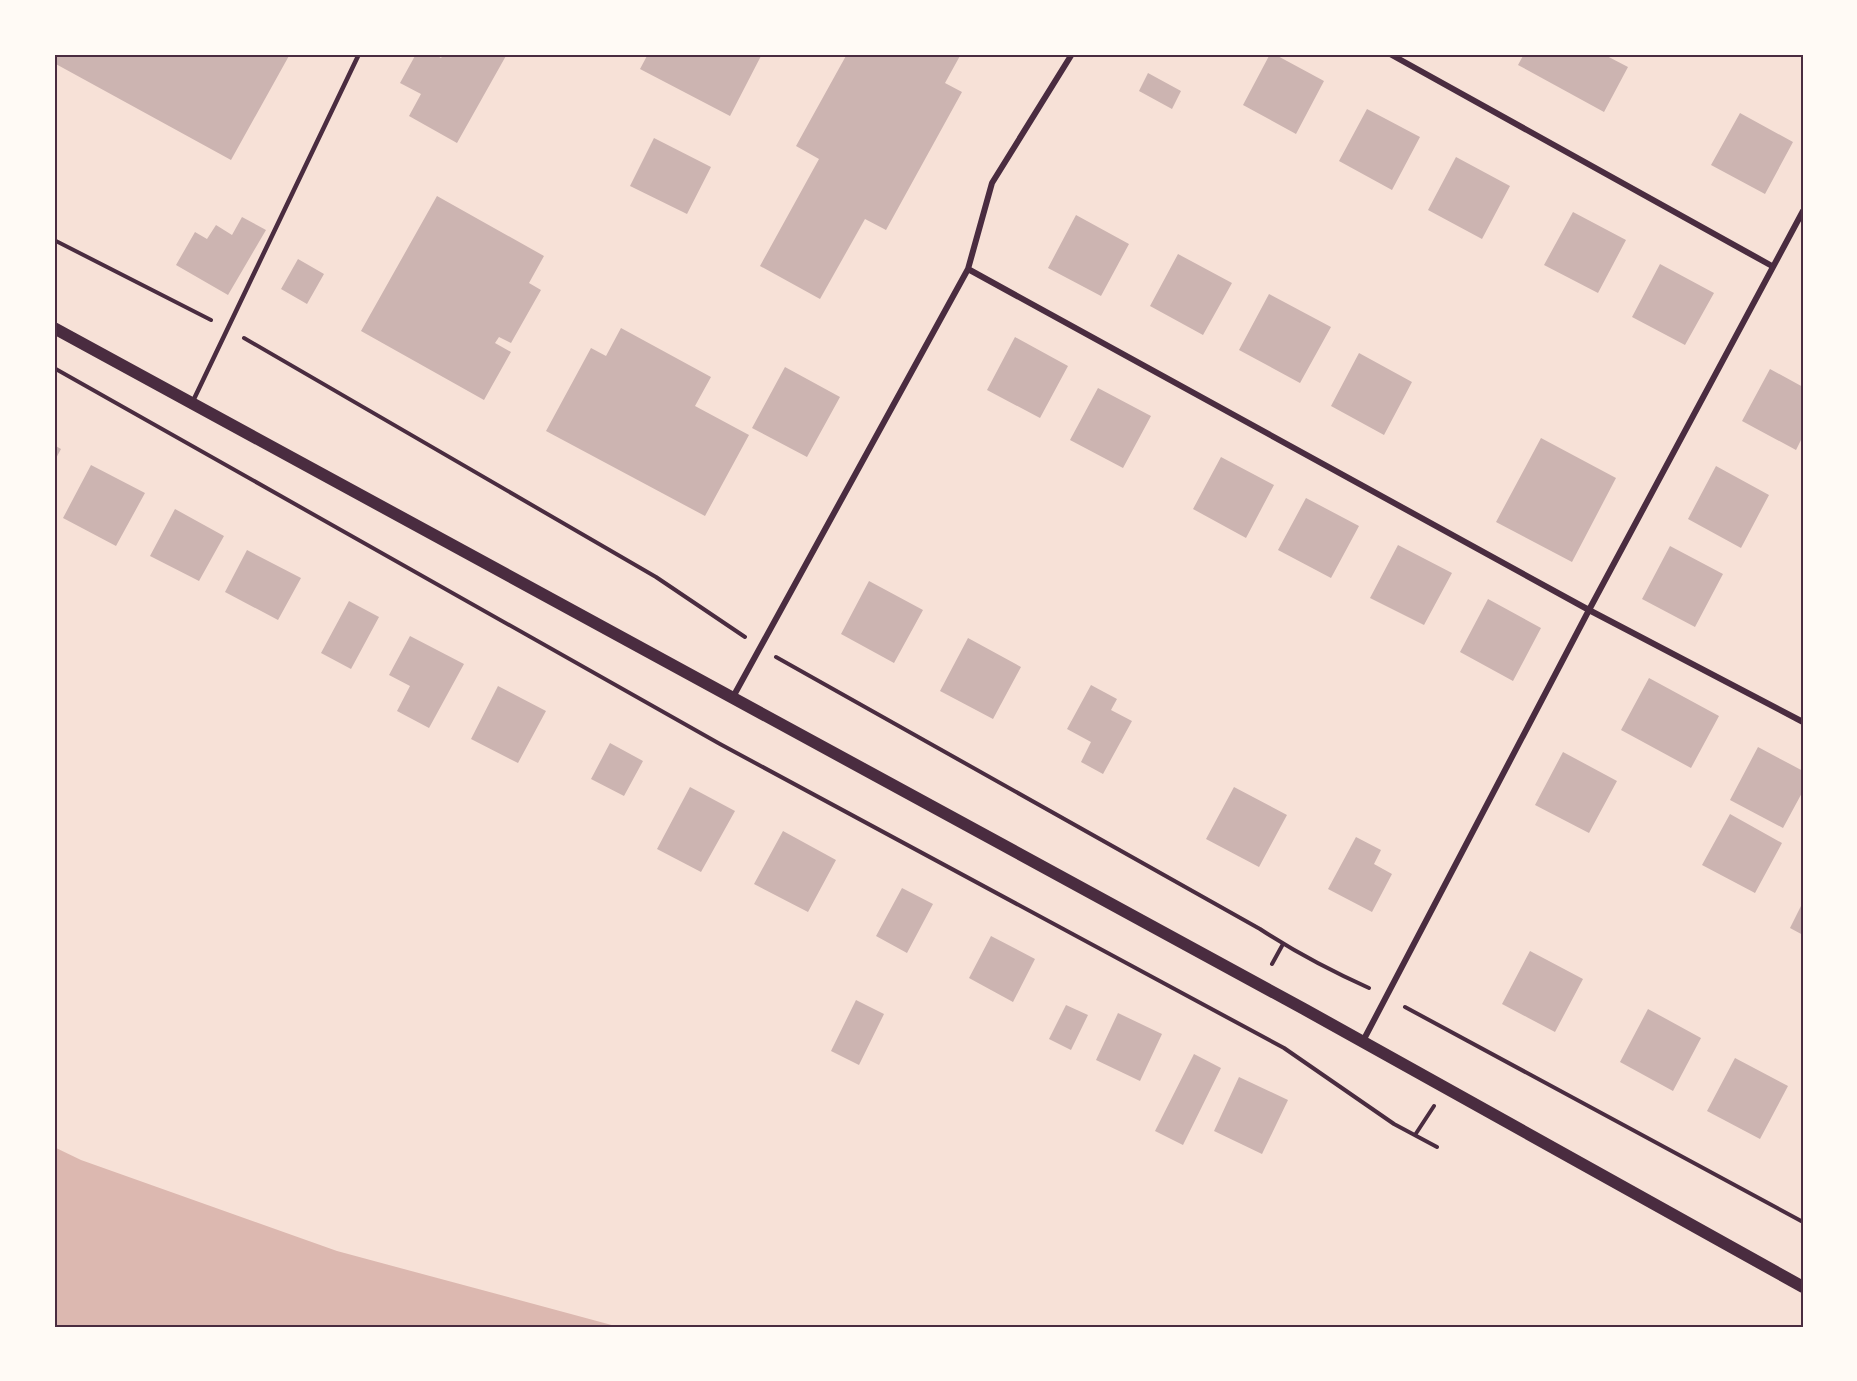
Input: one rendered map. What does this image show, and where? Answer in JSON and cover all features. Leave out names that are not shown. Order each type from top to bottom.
[{"type":"main road","points":[[54,328],[733,697],[1446,1088],[1803,1287]]},
{"type":"street","points":[[733,697],[968,269],[992,183],[1072,54]]},
{"type":"street","points":[[1390,54],[1772,266]]},
{"type":"street","points":[[1362,1042],[1589,610],[1803,211]]},
{"type":"street","points":[[968,269],[1589,610],[1803,722]]},
{"type":"lane","points":[[192,404],[359,54]]},
{"type":"path","points":[[54,240],[228,328],[656,577],[760,647],[1283,944],[1328,969],[1386,996],[1803,1222]]},
{"type":"path","points":[[54,368],[720,744],[1284,1048],[1394,1124],[1437,1147]]},
{"type":"path","points":[[1415,1135],[1446,1088]]},
{"type":"shaded area","points":[[54,1147],[81,1160],[337,1251],[619,1327],[54,1327]]},
{"type":"building","points":[[54,54],[290,54],[231,160],[54,63]]},
{"type":"building","points":[[416,54],[434,54],[441,58],[444,54],[507,54],[457,143],[409,116],[421,94],[400,83]]},
{"type":"building","points":[[648,54],[762,54],[730,116],[640,69]]},
{"type":"building","points":[[847,54],[961,54],[945,83],[962,92],[886,230],[865,219],[820,299],[760,266],[819,159],[796,146]]},
{"type":"building","points":[[1270,54],[1324,81],[1296,134],[1243,105]]},
{"type":"building","points":[[1524,54],[1603,54],[1628,67],[1604,112],[1518,65]]},
{"type":"building","points":[[1148,73],[1181,91],[1172,109],[1139,91]]},
{"type":"building","points":[[1367,109],[1420,137],[1392,190],[1339,161]]},
{"type":"building","points":[[1740,113],[1793,142],[1765,194],[1711,165]]},
{"type":"building","points":[[654,138],[711,167],[687,214],[630,186]]},
{"type":"building","points":[[1456,157],[1510,186],[1482,239],[1428,210]]},
{"type":"building","points":[[437,196],[544,256],[529,283],[541,290],[511,343],[499,337],[495,343],[511,352],[484,400],[361,331]]},
{"type":"building","points":[[1573,212],[1626,240],[1598,293],[1544,265]]},
{"type":"building","points":[[1076,215],[1129,244],[1101,296],[1048,268]]},
{"type":"building","points":[[242,217],[266,230],[228,295],[176,265],[195,232],[207,239],[216,225],[232,235]]},
{"type":"building","points":[[1178,254],[1232,283],[1203,335],[1150,306]]},
{"type":"building","points":[[298,259],[324,274],[307,304],[281,289]]},
{"type":"building","points":[[1660,264],[1714,293],[1685,345],[1632,317]]},
{"type":"building","points":[[1269,294],[1331,327],[1300,383],[1239,350]]},
{"type":"building","points":[[621,328],[711,377],[695,406],[749,435],[705,516],[546,431],[591,348],[606,356]]},
{"type":"building","points":[[1015,337],[1068,366],[1040,418],[987,390]]},
{"type":"building","points":[[1359,353],[1412,382],[1384,435],[1331,406]]},
{"type":"building","points":[[785,367],[840,397],[807,457],[752,428]]},
{"type":"building","points":[[1770,369],[1803,387],[1803,436],[1796,450],[1742,421]]},
{"type":"building","points":[[1098,388],[1151,416],[1123,468],[1070,440]]},
{"type":"building","points":[[1541,438],[1616,478],[1572,562],[1496,522]]},
{"type":"building","points":[[54,445],[61,449],[54,462]]},
{"type":"building","points":[[1221,457],[1274,485],[1246,538],[1193,509]]},
{"type":"building","points":[[91,465],[145,493],[116,546],[63,518]]},
{"type":"building","points":[[1716,466],[1769,495],[1741,548],[1688,519]]},
{"type":"building","points":[[1306,498],[1359,526],[1331,578],[1278,550]]},
{"type":"building","points":[[175,509],[224,536],[199,581],[150,556]]},
{"type":"building","points":[[1398,545],[1452,573],[1424,625],[1370,598]]},
{"type":"building","points":[[1670,546],[1723,574],[1695,627],[1642,599]]},
{"type":"building","points":[[247,550],[301,578],[278,620],[225,592]]},
{"type":"building","points":[[869,581],[923,610],[894,663],[841,634]]},
{"type":"building","points":[[1488,599],[1541,628],[1513,681],[1460,652]]},
{"type":"building","points":[[349,601],[379,617],[351,669],[321,653]]},
{"type":"building","points":[[410,636],[464,664],[429,728],[397,711],[410,686],[389,675]]},
{"type":"building","points":[[968,638],[1021,667],[993,719],[940,691]]},
{"type":"building","points":[[1649,678],[1719,716],[1691,768],[1621,730]]},
{"type":"building","points":[[1091,685],[1117,699],[1111,710],[1132,721],[1103,774],[1081,762],[1091,742],[1067,729]]},
{"type":"building","points":[[498,686],[546,711],[518,763],[471,739]]},
{"type":"building","points":[[610,743],[643,761],[624,796],[591,779]]},
{"type":"building","points":[[1758,747],[1803,771],[1803,791],[1783,828],[1730,800]]},
{"type":"building","points":[[1563,752],[1617,781],[1589,833],[1535,805]]},
{"type":"building","points":[[690,787],[735,811],[701,872],[657,849]]},
{"type":"building","points":[[1234,787],[1287,815],[1259,867],[1206,839]]},
{"type":"building","points":[[1730,814],[1782,843],[1755,893],[1702,865]]},
{"type":"building","points":[[783,831],[836,860],[808,912],[754,884]]},
{"type":"building","points":[[1356,837],[1381,850],[1374,864],[1392,874],[1372,912],[1328,889]]},
{"type":"building","points":[[902,888],[933,904],[907,953],[876,936]]},
{"type":"building","points":[[1803,902],[1803,935],[1790,928]]},
{"type":"building","points":[[991,936],[1035,959],[1013,1002],[969,978]]},
{"type":"building","points":[[1530,951],[1583,979],[1555,1032],[1502,1004]]},
{"type":"building","points":[[856,1000],[884,1014],[859,1065],[831,1051]]},
{"type":"building","points":[[1066,1005],[1088,1015],[1071,1050],[1049,1039]]},
{"type":"building","points":[[1648,1009],[1701,1038],[1673,1091],[1620,1062]]},
{"type":"building","points":[[1118,1013],[1162,1034],[1140,1081],[1096,1060]]},
{"type":"building","points":[[1194,1054],[1221,1068],[1183,1145],[1155,1131]]},
{"type":"building","points":[[1735,1058],[1788,1086],[1760,1139],[1707,1111]]},
{"type":"building","points":[[1239,1077],[1288,1100],[1262,1154],[1214,1131]]}]
